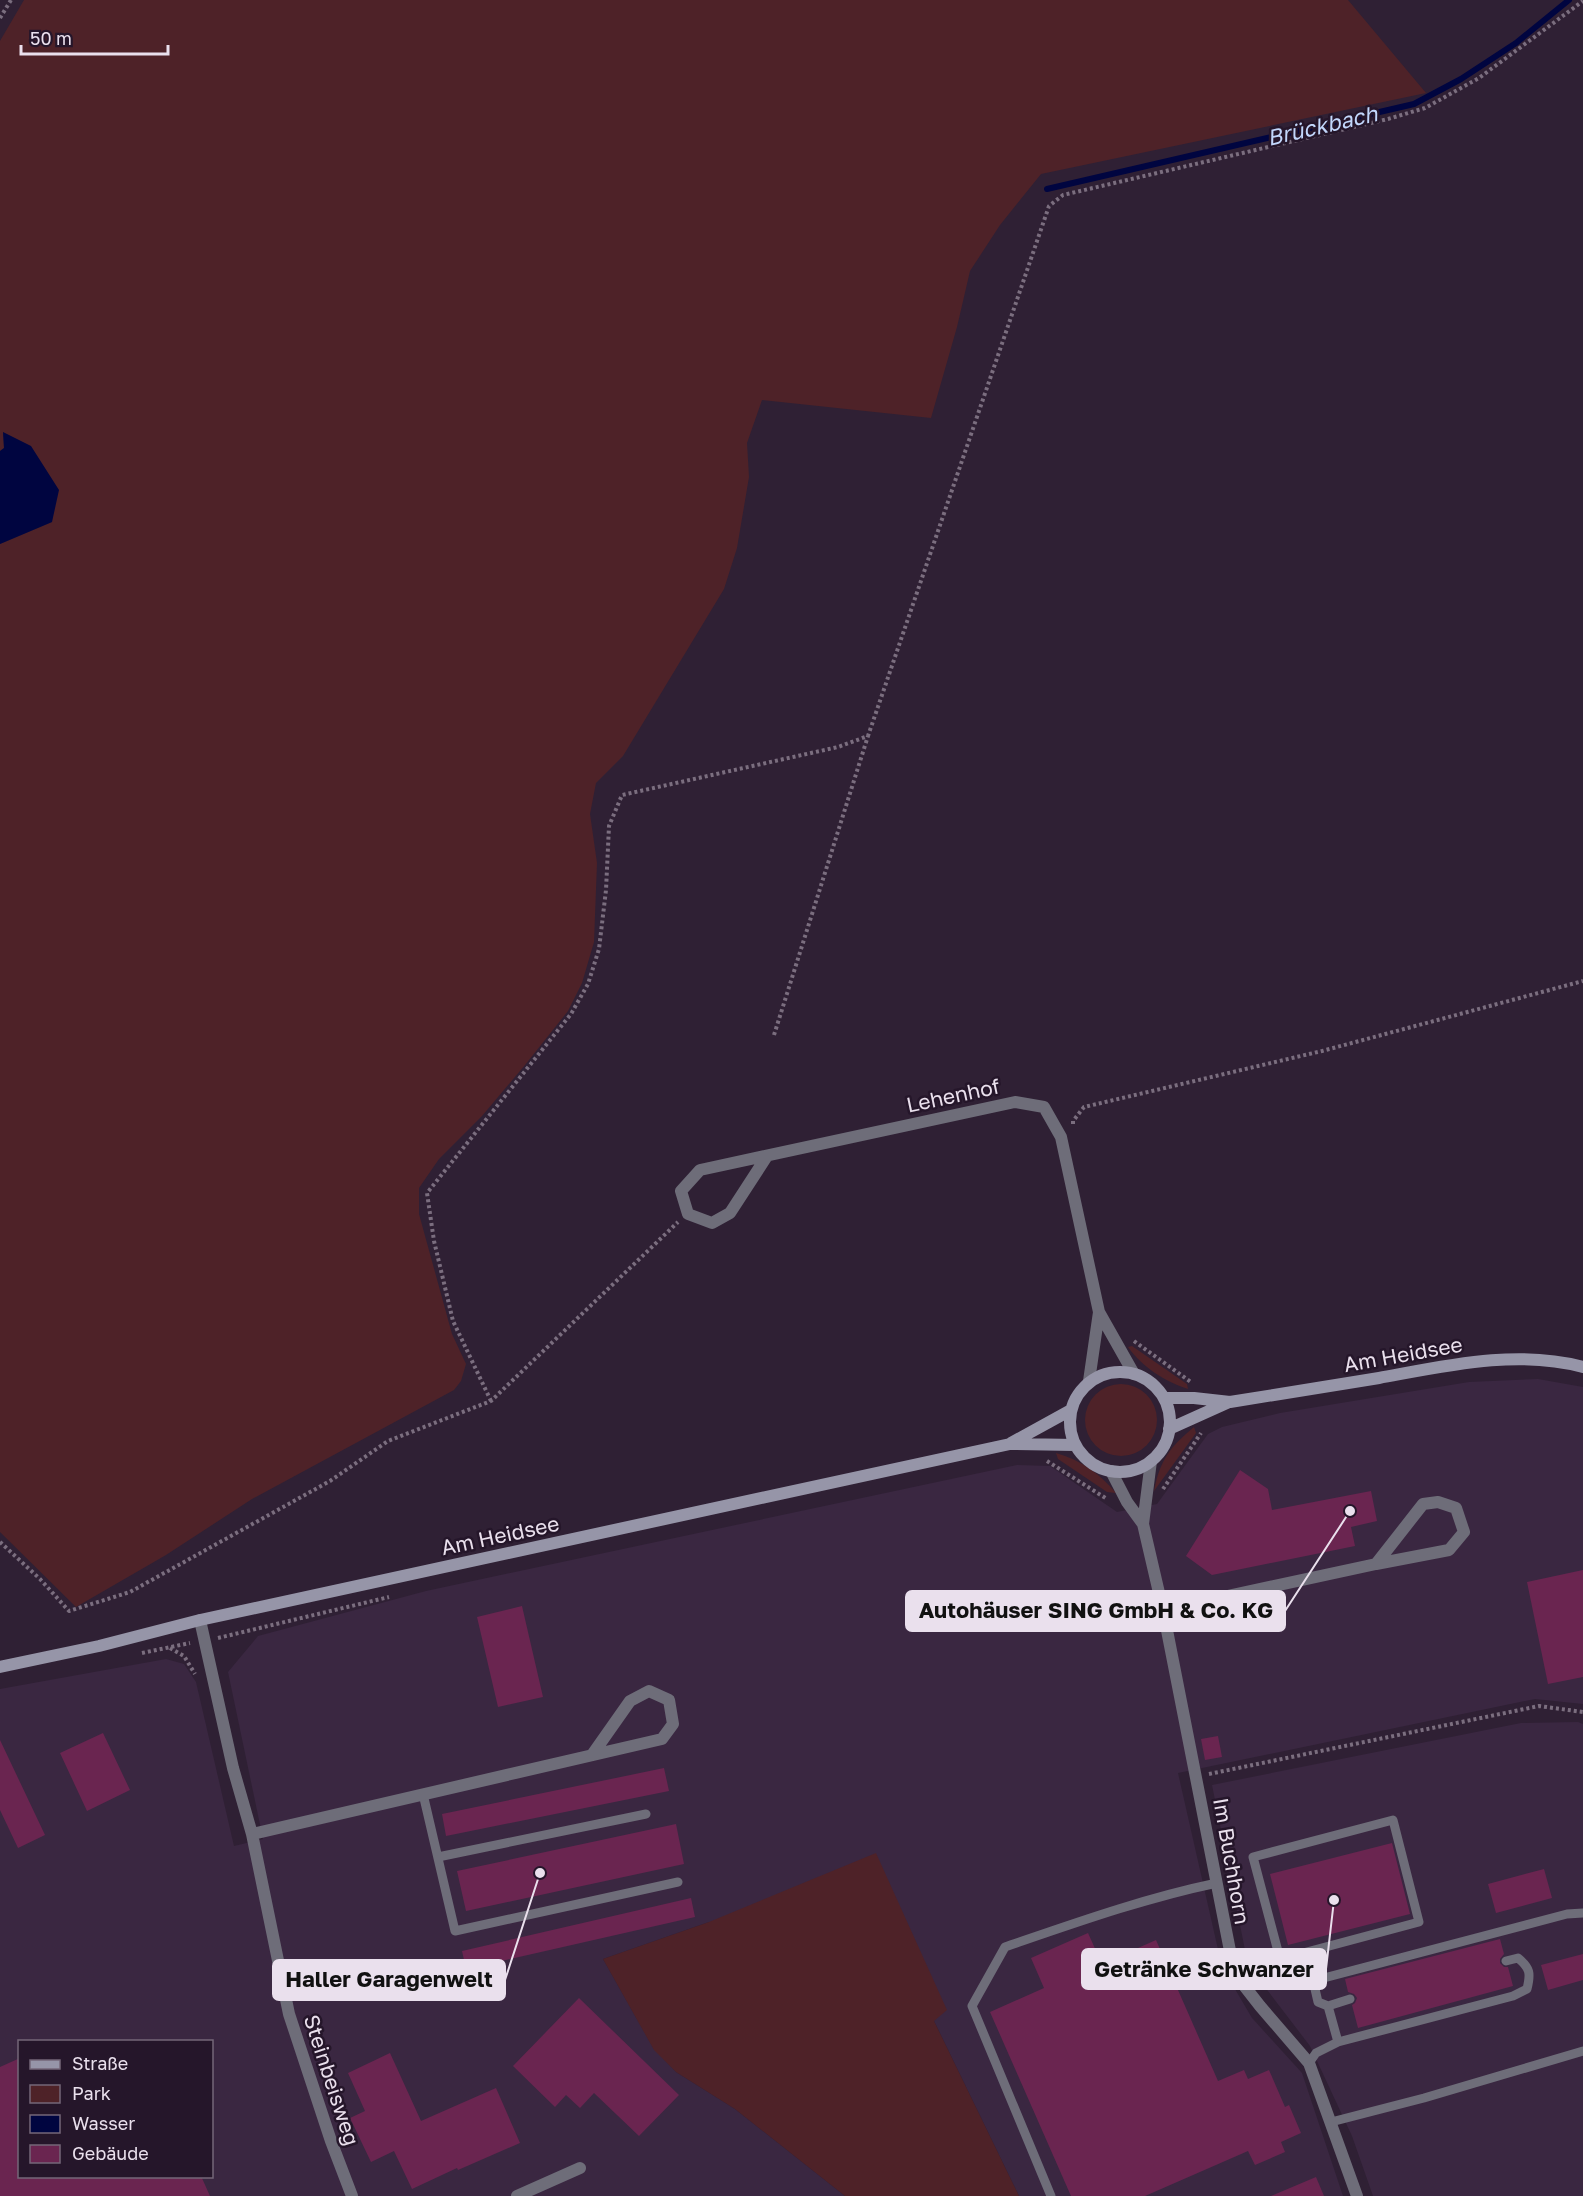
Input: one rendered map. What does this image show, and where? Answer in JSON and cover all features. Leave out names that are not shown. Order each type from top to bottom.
[{"type":"main road","name":"Am Heidsee","points":[[1169,1429],[1230,1402],[1472,1362],[1524,1360],[1583,1367]]},
{"type":"main road","points":[[1111,1372],[1134,1374],[1152,1383],[1164,1398],[1170,1416],[1169,1429],[1160,1452],[1150,1461],[1128,1471],[1112,1471],[1090,1462],[1075,1445],[1070,1430],[1071,1410],[1078,1395],[1089,1381],[1111,1372]]},
{"type":"main road","name":"Am Heidsee","points":[[1164,1398],[1194,1398],[1230,1402]]},
{"type":"main road","name":"Am Heidsee","points":[[1010,1444],[1071,1410]]},
{"type":"main road","name":"Am Heidsee","points":[[0,1667],[99,1646],[200,1620],[1010,1444],[1075,1445]]},
{"type":"street","name":"Lehenhof","points":[[688,1214],[681,1191],[700,1170],[1015,1102],[1044,1107],[1061,1137],[1099,1312],[1134,1374]]},
{"type":"street","points":[[688,1214],[712,1223],[730,1213],[767,1156]]},
{"type":"street","name":"Lehenhof","points":[[1089,1381],[1099,1312]]},
{"type":"street","name":"Im Buchhorn","points":[[1150,1461],[1143,1524],[1197,1776],[1233,1966],[1242,1983],[1309,2063],[1357,2196]]},
{"type":"street","name":"Im Buchhorn","points":[[1112,1471],[1127,1502],[1143,1524]]},
{"type":"street","points":[[1163,1610],[1449,1550],[1464,1532],[1456,1508],[1438,1502],[1423,1504],[1376,1564]]},
{"type":"street","name":"Steinbeisweg","points":[[200,1620],[233,1768],[252,1834],[289,2014],[331,2141],[352,2196]]},
{"type":"street","points":[[252,1834],[662,1739],[673,1724],[669,1700],[649,1691],[630,1701],[592,1755]]},
{"type":"street","points":[[517,2196],[580,2168]]},
{"type":"lane","points":[[423,1794],[455,1931],[678,1882]]},
{"type":"lane","points":[[438,1857],[646,1814]]},
{"type":"lane","points":[[1242,1983],[1266,1963],[1419,1922],[1393,1820],[1253,1857],[1280,1959]]},
{"type":"lane","points":[[1051,2196],[972,2006],[1005,1947],[1085,1920],[1191,1888],[1216,1883]]},
{"type":"lane","points":[[1350,1999],[1328,2006],[1318,2002],[1316,1989],[1320,1979],[1567,1914],[1583,1913]]},
{"type":"lane","points":[[1309,2063],[1316,2053],[1338,2042],[1513,1996],[1527,1989],[1530,1975],[1528,1966],[1518,1958],[1506,1961]]},
{"type":"lane","points":[[1328,2006],[1338,2042]]},
{"type":"lane","points":[[1331,2122],[1424,2098],[1583,2051]]},
{"type":"path","points":[[0,18],[10,0]]},
{"type":"path","points":[[774,1035],[868,736],[1049,206],[1063,195],[1388,119],[1425,108],[1479,78],[1583,1]]},
{"type":"path","points":[[491,1401],[453,1321],[434,1241],[428,1193],[571,1014],[588,984],[599,949],[606,890],[609,826],[622,795],[838,747],[868,736]]},
{"type":"path","points":[[1074,1128],[1073,1121],[1084,1107],[1322,1051],[1583,981]]},
{"type":"path","points":[[0,1542],[40,1579],[69,1611],[130,1592],[330,1481],[388,1441],[491,1401],[688,1214]]},
{"type":"path","points":[[1129,1339],[1191,1383],[1193,1390]]},
{"type":"path","points":[[1160,1492],[1202,1431]]},
{"type":"path","points":[[1043,1459],[1116,1504]]},
{"type":"path","points":[[247,1631],[392,1596]]},
{"type":"path","points":[[1197,1776],[1539,1707],[1583,1712]]},
{"type":"shaded area","points":[[1538,1379],[1583,1387],[1583,1704],[1535,1699],[1178,1773],[1222,1967],[1252,2018],[1302,2073],[1343,2196],[1019,2196],[934,2021],[709,1922],[603,1959],[654,2049],[676,2072],[735,2109],[845,2196],[0,2196],[0,1689],[166,1659],[184,1664],[196,1682],[234,1846],[263,1839],[228,1672],[258,1636],[426,1591],[1017,1465],[1050,1466],[1117,1512],[1157,1504],[1208,1434],[1222,1427],[1280,1413],[1469,1382]]},
{"type":"shaded area","points":[[1578,1722],[1583,1724],[1583,2196],[1373,2196],[1352,2136],[1310,2046],[1248,1965],[1212,1785],[1521,1723]]},
{"type":"green space","points":[[24,0],[1348,0],[1426,93],[1041,174],[1000,225],[970,271],[931,418],[762,400],[747,443],[749,477],[737,548],[724,589],[623,756],[596,783],[590,814],[597,863],[594,942],[582,983],[568,1011],[482,1116],[439,1159],[419,1188],[419,1214],[452,1334],[466,1364],[461,1381],[454,1390],[252,1499],[166,1555],[76,1607],[0,1532],[0,544],[52,522],[3,433],[4,448],[0,451],[0,41]]},
{"type":"green space","points":[[1132,1346],[1187,1384],[1188,1389],[1163,1378],[1147,1367],[1128,1347]]},
{"type":"green space","points":[[1121,1384],[1141,1390],[1151,1400],[1157,1420],[1151,1440],[1141,1450],[1121,1456],[1101,1450],[1091,1440],[1085,1420],[1091,1400],[1101,1390]]},
{"type":"green space","points":[[1194,1427],[1196,1433],[1154,1491],[1159,1471],[1167,1455]]},
{"type":"green space","points":[[1056,1453],[1089,1468],[1116,1493],[1107,1492],[1058,1459]]},
{"type":"green space","points":[[876,1853],[947,2010],[934,2021],[1019,2196],[845,2196],[735,2109],[676,2072],[654,2050],[603,1959],[709,1922]]},
{"type":"water","points":[[3,432],[31,446],[59,490],[52,522],[0,544],[0,451],[4,448]]},
{"type":"building","points":[[1240,1470],[1268,1489],[1272,1510],[1371,1491],[1377,1521],[1351,1527],[1355,1546],[1212,1575],[1186,1556]]},
{"type":"building","points":[[1583,1570],[1583,1677],[1548,1684],[1527,1582]]},
{"type":"building","points":[[522,1606],[543,1697],[498,1707],[477,1617]]},
{"type":"building","points":[[103,1733],[130,1790],[87,1811],[60,1753]]},
{"type":"building","points":[[1218,1736],[1222,1757],[1205,1760],[1201,1739]]},
{"type":"building","points":[[0,1740],[45,1835],[18,1848],[0,1810]]},
{"type":"building","points":[[664,1768],[669,1791],[446,1836],[442,1814]]},
{"type":"building","points":[[676,1824],[684,1864],[466,1911],[457,1871]]},
{"type":"building","points":[[1392,1843],[1410,1914],[1288,1945],[1270,1874]]},
{"type":"building","points":[[1544,1869],[1552,1898],[1496,1913],[1488,1884]]},
{"type":"building","points":[[691,1898],[695,1917],[466,1969],[462,1951]]},
{"type":"building","points":[[1088,1933],[1102,1964],[1156,1940],[1218,2081],[1244,2070],[1248,2079],[1269,2070],[1285,2107],[1289,2105],[1301,2133],[1281,2142],[1285,2152],[1255,2165],[1248,2151],[1145,2196],[1071,2196],[990,2012],[1044,1988],[1031,1958]]},
{"type":"building","points":[[1500,1939],[1504,1954],[1500,1963],[1508,1967],[1513,1986],[1358,2028],[1352,2005],[1357,1998],[1348,1992],[1345,1979]]},
{"type":"building","points":[[1583,1954],[1583,1980],[1548,1990],[1541,1965]]},
{"type":"building","points":[[579,1998],[679,2095],[639,2136],[594,2093],[580,2108],[566,2095],[555,2107],[513,2066]]},
{"type":"building","points":[[390,2053],[421,2121],[496,2088],[520,2143],[412,2189],[394,2151],[371,2162],[350,2118],[365,2111],[348,2073]]},
{"type":"building","points":[[18,2059],[18,2178],[202,2178],[210,2196],[0,2196],[0,2067]]},
{"type":"building","points":[[1316,2177],[1324,2196],[1271,2196]]},
{"type":"waterway","name":"Brückbach","points":[[1047,189],[1414,104],[1461,79],[1516,43],[1569,0]]},
{"type":"place","name":"Autohäuser SING GmbH & Co. KG","points":[[1350,1511]]},
{"type":"place","name":"Haller Garagenwelt","points":[[540,1873]]},
{"type":"place","name":"Getränke Schwanzer","points":[[1334,1900]]}]
